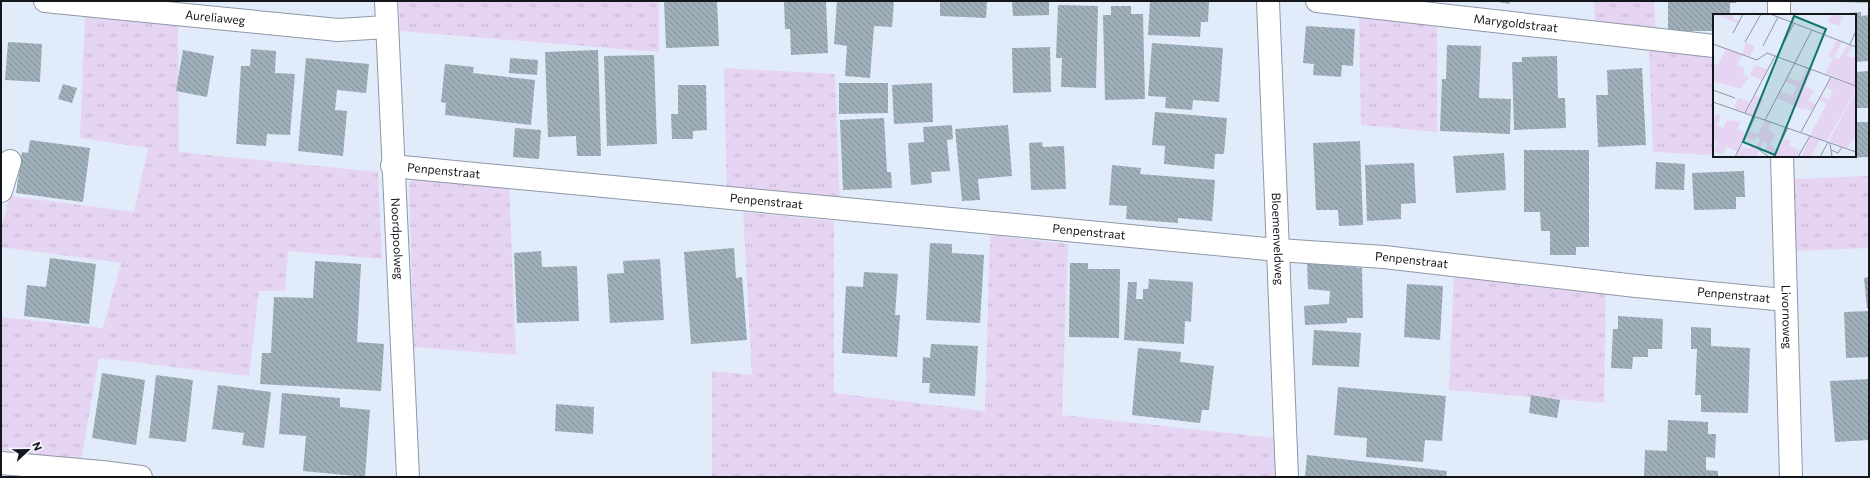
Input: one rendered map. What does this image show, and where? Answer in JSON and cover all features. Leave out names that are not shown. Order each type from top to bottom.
[{"type":"street","name":"Aureliaweg","points":[[45,1],[338,30],[387,27]]},
{"type":"street","name":"Noordpoolweg","points":[[386,1],[392,166],[408,477]]},
{"type":"street","name":"Bloemenveldweg","points":[[1268,1],[1287,477]]},
{"type":"street","name":"Marygoldstraat","points":[[1317,1],[1713,46]]},
{"type":"street","points":[[1779,1],[1779,14]]},
{"type":"street","name":"Livornoweg","points":[[1782,157],[1791,477]]},
{"type":"street","points":[[1,191],[10,161]]},
{"type":"street","name":"Penpenstraat","points":[[392,166],[1278,250],[1384,257],[1636,286],[1785,300]]},
{"type":"street","points":[[1,464],[102,472],[141,477]]},
{"type":"green space","points":[[399,1],[659,1],[659,52],[400,31]]},
{"type":"green space","points":[[1594,1],[1654,1],[1656,33],[1595,25]]},
{"type":"green space","points":[[1359,12],[1437,21],[1437,132],[1361,125]]},
{"type":"green space","points":[[85,15],[178,23],[179,152],[378,172],[382,259],[288,251],[285,291],[259,291],[249,376],[99,358],[81,460],[1,451],[1,317],[103,328],[121,263],[1,247],[1,229],[10,196],[134,212],[148,148],[80,138]]},
{"type":"green space","points":[[1649,48],[1713,57],[1713,155],[1653,152]]},
{"type":"green space","points":[[724,68],[835,74],[840,206],[727,193]]},
{"type":"green space","points":[[1869,176],[1869,248],[1795,251],[1793,179]]},
{"type":"green space","points":[[412,179],[509,185],[516,355],[414,347],[409,185]]},
{"type":"green space","points":[[743,212],[834,221],[834,393],[985,411],[990,235],[1068,244],[1062,415],[1274,438],[1275,477],[712,477],[712,371],[752,375]]},
{"type":"green space","points":[[1454,271],[1606,289],[1604,403],[1449,390]]},
{"type":"building","points":[[664,1],[717,1],[719,46],[666,48]]},
{"type":"building","points":[[784,1],[826,1],[828,53],[791,55],[790,29],[785,29]]},
{"type":"building","points":[[837,1],[894,1],[892,27],[874,26],[870,78],[845,76],[847,46],[834,44]]},
{"type":"building","points":[[940,1],[987,1],[986,18],[940,16]]},
{"type":"building","points":[[1012,1],[1049,1],[1049,15],[1013,16]]},
{"type":"building","points":[[1150,1],[1209,1],[1208,22],[1201,22],[1200,37],[1148,35]]},
{"type":"building","points":[[1493,1],[1510,1],[1509,4]]},
{"type":"building","points":[[1668,1],[1736,1],[1736,3],[1730,3],[1730,14],[1713,14],[1713,31],[1668,31]]},
{"type":"building","points":[[1869,1],[1869,3],[1841,2]]},
{"type":"building","points":[[1058,5],[1098,6],[1096,88],[1061,87],[1062,58],[1056,58]]},
{"type":"building","points":[[1111,6],[1131,6],[1131,14],[1143,14],[1145,99],[1105,100],[1103,15],[1111,15]]},
{"type":"building","points":[[1861,12],[1861,16],[1869,15],[1869,61],[1856,62],[1856,14],[1836,14]]},
{"type":"building","points":[[1306,26],[1355,29],[1353,66],[1342,65],[1341,77],[1313,75],[1314,64],[1303,63]]},
{"type":"building","points":[[8,42],[42,44],[40,82],[5,80]]},
{"type":"building","points":[[1152,43],[1223,48],[1219,102],[1193,100],[1192,110],[1165,108],[1166,97],[1148,96]]},
{"type":"building","points":[[1447,45],[1481,46],[1479,98],[1511,99],[1510,134],[1440,131],[1442,79],[1446,79]]},
{"type":"building","points":[[1050,47],[1051,92],[1013,93],[1012,48]]},
{"type":"building","points":[[251,49],[276,51],[275,73],[295,74],[290,135],[267,134],[266,146],[236,144],[241,66],[250,66]]},
{"type":"building","points":[[183,50],[214,56],[207,97],[176,91]]},
{"type":"building","points":[[598,50],[601,156],[577,156],[576,136],[548,137],[545,52]]},
{"type":"building","points":[[654,55],[657,144],[607,146],[604,56]]},
{"type":"building","points":[[1557,56],[1558,98],[1565,98],[1566,128],[1514,130],[1512,62],[1522,62],[1522,57]]},
{"type":"building","points":[[306,58],[369,64],[366,93],[337,90],[335,110],[347,111],[343,156],[298,151]]},
{"type":"building","points":[[510,58],[538,60],[537,75],[509,73]]},
{"type":"building","points":[[445,64],[474,67],[473,73],[535,80],[531,125],[445,115],[446,103],[441,102]]},
{"type":"building","points":[[1642,68],[1646,145],[1598,147],[1596,95],[1608,95],[1607,70]]},
{"type":"building","points":[[1869,71],[1869,108],[1856,108],[1856,72]]},
{"type":"building","points":[[839,83],[888,83],[888,113],[839,114]]},
{"type":"building","points":[[932,83],[933,122],[894,124],[892,85]]},
{"type":"building","points":[[63,84],[77,88],[72,103],[58,99]]},
{"type":"building","points":[[678,85],[706,85],[707,130],[693,131],[693,139],[672,139],[671,114],[678,114]]},
{"type":"building","points":[[1155,112],[1227,118],[1224,154],[1215,154],[1214,169],[1164,164],[1165,146],[1152,145]]},
{"type":"building","points":[[884,118],[887,172],[891,172],[892,188],[843,190],[840,120]]},
{"type":"building","points":[[1856,122],[1869,122],[1869,157],[1836,158],[1856,157]]},
{"type":"building","points":[[952,125],[953,139],[947,140],[950,171],[931,172],[932,183],[911,185],[908,143],[924,142],[923,127]]},
{"type":"building","points":[[1008,125],[1012,176],[978,179],[980,200],[962,201],[955,129]]},
{"type":"building","points":[[515,128],[541,130],[539,159],[513,157]]},
{"type":"building","points":[[30,140],[90,148],[83,202],[16,193],[22,152],[28,153]]},
{"type":"building","points":[[1360,141],[1363,225],[1339,226],[1338,210],[1316,210],[1313,143]]},
{"type":"building","points":[[1042,142],[1043,147],[1064,146],[1066,189],[1031,190],[1029,143]]},
{"type":"building","points":[[1524,150],[1589,150],[1589,247],[1576,247],[1576,255],[1550,255],[1550,231],[1541,231],[1540,212],[1524,212]]},
{"type":"building","points":[[1504,153],[1506,190],[1456,193],[1453,156]]},
{"type":"building","points":[[1656,162],[1685,164],[1684,190],[1655,189]]},
{"type":"building","points":[[1414,163],[1416,203],[1401,204],[1401,219],[1367,221],[1365,165]]},
{"type":"building","points":[[1112,165],[1141,168],[1140,174],[1215,180],[1212,221],[1178,218],[1178,223],[1126,219],[1127,206],[1109,205]]},
{"type":"building","points":[[1744,171],[1745,197],[1736,197],[1736,209],[1694,210],[1692,173]]},
{"type":"building","points":[[930,243],[952,244],[952,253],[984,255],[980,323],[926,320]]},
{"type":"building","points":[[734,248],[736,278],[742,277],[747,340],[691,344],[684,252]]},
{"type":"building","points":[[541,251],[542,267],[577,266],[579,321],[517,323],[514,253]]},
{"type":"building","points":[[50,258],[96,264],[89,324],[24,316],[27,285],[46,287]]},
{"type":"building","points":[[660,259],[664,320],[610,323],[607,274],[624,273],[623,261]]},
{"type":"building","points":[[315,261],[361,264],[357,342],[384,344],[381,391],[260,384],[262,353],[271,353],[274,297],[313,298]]},
{"type":"building","points":[[1070,263],[1088,263],[1088,269],[1120,269],[1119,338],[1069,337]]},
{"type":"building","points":[[1307,263],[1362,268],[1363,318],[1347,318],[1347,323],[1305,325],[1304,306],[1329,304],[1330,291],[1308,289]]},
{"type":"building","points":[[864,272],[898,274],[895,315],[900,315],[897,357],[842,353],[846,286],[863,287]]},
{"type":"building","points":[[1869,277],[1869,308],[1867,308],[1864,278]]},
{"type":"building","points":[[1149,279],[1193,282],[1191,322],[1185,321],[1184,344],[1124,340],[1128,282],[1137,282],[1136,299],[1143,299],[1143,289],[1148,289]]},
{"type":"building","points":[[1407,284],[1443,286],[1440,340],[1404,337]]},
{"type":"building","points":[[1869,311],[1869,357],[1846,358],[1844,312]]},
{"type":"building","points":[[1618,316],[1663,319],[1662,349],[1648,349],[1648,357],[1633,357],[1632,369],[1611,368],[1613,329],[1618,329]]},
{"type":"building","points":[[1691,327],[1711,328],[1711,346],[1750,348],[1748,413],[1701,412],[1701,395],[1695,395],[1697,349],[1691,349]]},
{"type":"building","points":[[1314,330],[1361,333],[1359,367],[1312,365]]},
{"type":"building","points":[[931,344],[978,346],[975,396],[929,393],[930,383],[922,383],[923,357],[930,358]]},
{"type":"building","points":[[1138,348],[1181,352],[1180,362],[1214,366],[1209,410],[1202,410],[1200,423],[1132,415]]},
{"type":"building","points":[[102,373],[145,380],[136,445],[92,438]]},
{"type":"building","points":[[156,375],[193,380],[186,442],[149,438]]},
{"type":"building","points":[[1869,379],[1869,440],[1835,442],[1830,381]]},
{"type":"building","points":[[218,385],[271,392],[264,448],[242,445],[244,433],[212,429]]},
{"type":"building","points":[[1338,387],[1446,396],[1442,441],[1425,440],[1423,462],[1366,457],[1367,438],[1334,435]]},
{"type":"building","points":[[282,393],[340,398],[340,407],[370,410],[365,477],[303,471],[306,436],[279,434]]},
{"type":"building","points":[[1531,395],[1560,400],[1557,418],[1529,413]]},
{"type":"building","points":[[556,404],[594,407],[593,434],[555,431]]},
{"type":"building","points":[[1668,420],[1708,422],[1708,434],[1716,434],[1715,458],[1706,457],[1706,470],[1718,471],[1718,477],[1644,477],[1645,450],[1667,451]]},
{"type":"building","points":[[1307,455],[1447,471],[1446,477],[1305,477]]}]
